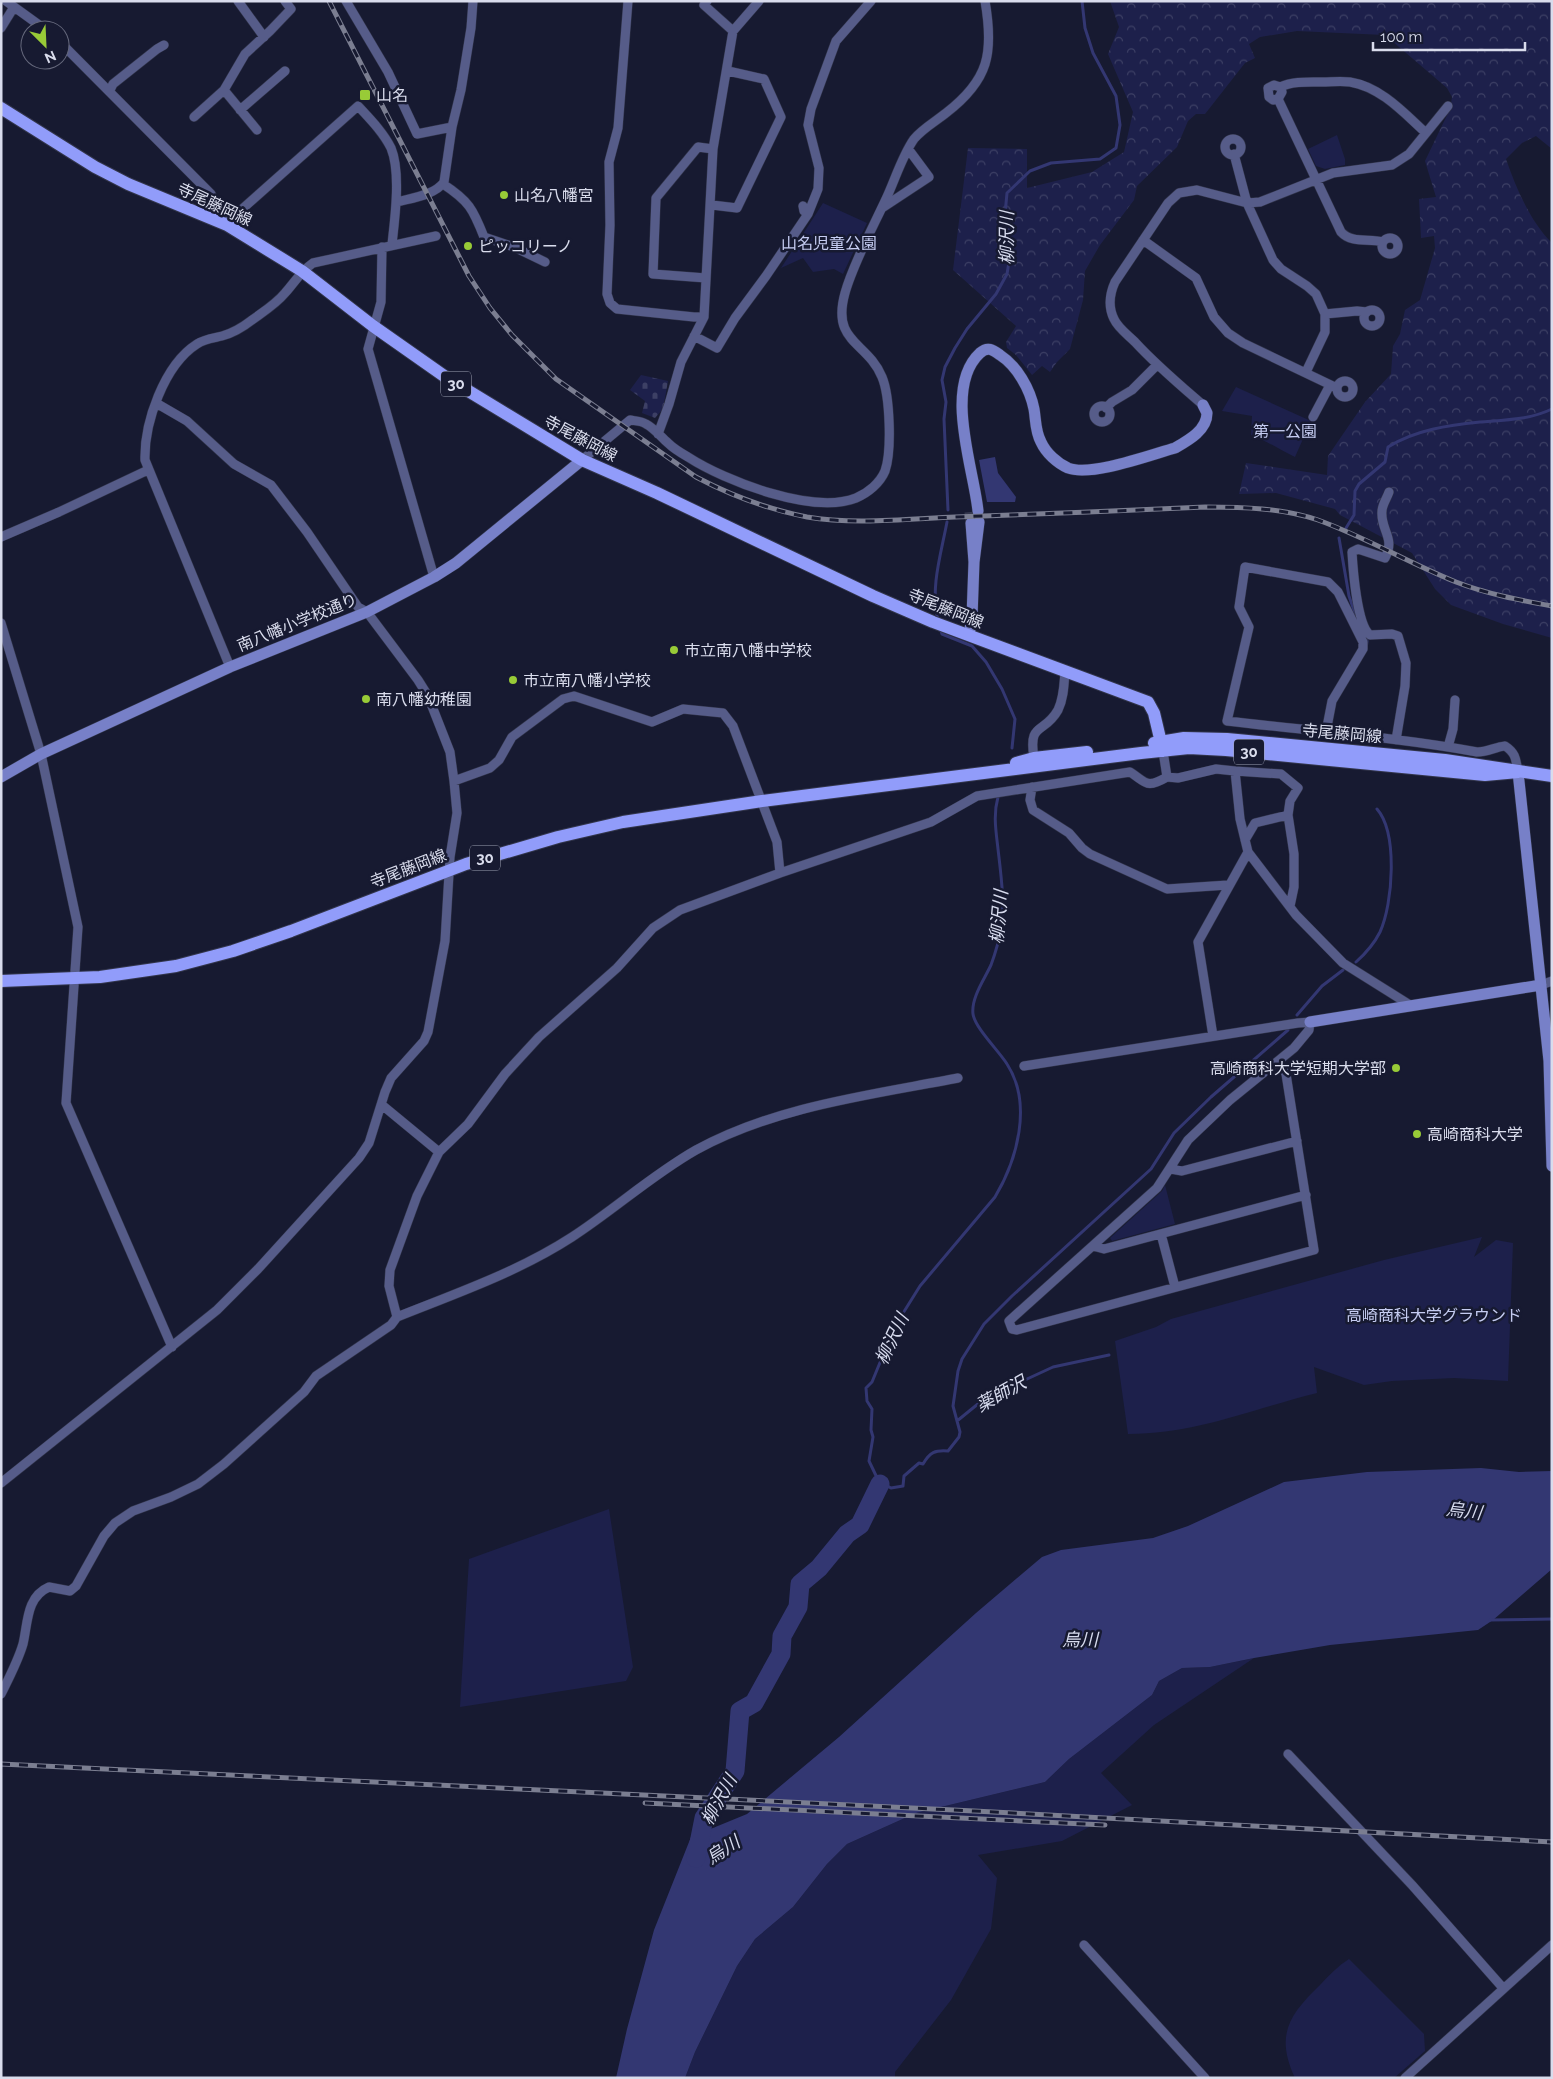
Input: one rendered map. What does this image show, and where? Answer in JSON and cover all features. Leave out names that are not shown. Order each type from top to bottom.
[{"type":"main road","name":"寺尾藤岡線","points":[[1,108],[95,167],[128,184],[228,225],[302,271],[373,326],[447,378],[582,460],[657,493],[873,596],[933,622],[1148,702],[1154,712],[1163,746]]},
{"type":"main road","name":"寺尾藤岡線","points":[[1,981],[100,977],[176,966],[233,951],[291,932],[449,870],[558,837],[623,822],[1163,746]]},
{"type":"main road","name":"寺尾藤岡線","points":[[980,773],[1034,758],[1163,746],[1226,750],[1485,776],[1518,772],[1552,776]]},
{"type":"street","points":[[6,1],[32,20]]},
{"type":"street","points":[[238,1],[264,37]]},
{"type":"street","points":[[194,117],[224,90],[245,54],[290,9],[285,1]]},
{"type":"street","points":[[346,1],[388,72],[417,134],[452,127]]},
{"type":"street","points":[[443,184],[452,127],[463,81],[473,1]]},
{"type":"street","points":[[628,1],[618,128],[608,162],[610,225],[607,294],[610,303],[617,309],[704,317]]},
{"type":"street","points":[[706,1],[704,5],[733,31]]},
{"type":"street","points":[[658,434],[681,362],[704,317],[712,205],[713,149],[728,70],[733,31],[759,1]]},
{"type":"street","points":[[694,336],[717,348],[735,318],[766,276],[818,188],[819,168],[808,124],[811,109],[836,41],[871,1]]},
{"type":"street","points":[[582,460],[630,420],[648,424],[670,445],[718,475],[743,486],[783,496],[810,501],[845,502],[870,491],[878,482],[888,458],[889,401],[886,387],[875,364],[854,344],[846,333],[841,318],[845,290],[915,138],[965,98],[978,81],[988,51],[988,20],[985,1]]},
{"type":"street","points":[[1,28],[14,7]]},
{"type":"street","points":[[110,90],[113,84],[157,49],[164,46]]},
{"type":"street","points":[[70,52],[211,194],[228,225]]},
{"type":"street","points":[[712,205],[737,208],[781,117],[764,80],[728,70]]},
{"type":"street","points":[[240,110],[285,71]]},
{"type":"street","points":[[1278,99],[1271,99],[1267,91],[1274,85],[1280,87],[1307,82],[1349,82],[1366,86],[1380,93],[1426,133]]},
{"type":"street","points":[[1278,99],[1282,92],[1280,87]]},
{"type":"street","points":[[224,90],[257,130]]},
{"type":"street","points":[[1278,99],[1341,232],[1345,237],[1383,242]]},
{"type":"street","points":[[228,225],[232,218],[358,106],[382,132],[394,159],[397,202],[392,244]]},
{"type":"street","points":[[968,635],[972,617],[974,517],[971,472],[962,418],[962,396],[972,366],[980,353],[987,349],[994,350],[1004,358],[1023,381],[1032,400],[1036,431],[1044,448],[1057,461],[1068,468],[1081,471],[1120,463],[1175,448],[1185,443],[1204,426],[1208,413],[1203,405],[1157,365],[1122,330],[1114,320],[1111,308],[1111,292],[1115,282],[1168,203],[1179,193],[1196,190],[1247,203],[1260,202],[1339,171],[1383,168],[1392,165],[1409,154],[1448,106]]},
{"type":"street","points":[[706,278],[653,274],[656,198],[698,147],[713,149]]},
{"type":"street","points":[[882,208],[929,177],[909,150]]},
{"type":"street","points":[[1234,154],[1247,203],[1273,260],[1281,269],[1308,286],[1316,294],[1325,314],[1324,332],[1306,372]]},
{"type":"street","points":[[397,202],[423,195],[443,184]]},
{"type":"street","points":[[443,184],[459,194],[468,203],[478,219],[484,237],[514,247],[545,262]]},
{"type":"street","points":[[230,667],[145,460],[145,442],[156,403],[175,366],[190,350],[197,344],[232,333],[244,326],[276,302],[302,271],[314,263],[392,244],[436,236]]},
{"type":"street","points":[[1143,240],[1196,278],[1214,317],[1222,328],[1244,343],[1333,386],[1313,417]]},
{"type":"street","points":[[382,247],[381,302],[368,349],[434,577]]},
{"type":"street","points":[[1325,314],[1367,312]]},
{"type":"street","points":[[1106,408],[1112,402],[1132,390],[1157,365]]},
{"type":"street","points":[[1,1483],[217,1310],[258,1270],[359,1158],[369,1143],[382,1105],[384,1092],[391,1078],[424,1041],[428,1032],[445,941],[449,870],[457,813],[450,752],[428,696],[367,612],[358,607],[308,532],[271,485],[234,464],[187,422],[156,403]]},
{"type":"street","name":"南八幡小学校通り","points":[[1,777],[41,754],[230,667],[367,612],[434,577],[456,563],[582,460]]},
{"type":"street","points":[[1,537],[60,512],[148,470]]},
{"type":"street","points":[[1326,732],[1332,701],[1363,649],[1352,552],[1358,549],[1384,558],[1389,551],[1390,542],[1382,511],[1389,492]]},
{"type":"street","points":[[1396,740],[1405,686],[1406,663],[1398,636],[1392,634],[1370,635],[1361,629],[1338,592],[1328,582],[1244,567],[1239,607],[1249,628],[1228,721],[1487,752],[1498,746],[1505,746],[1513,751],[1518,772],[1546,983],[1552,1166]]},
{"type":"street","points":[[1,623],[41,754],[78,927],[66,1103],[172,1347]]},
{"type":"street","points":[[1034,758],[1031,742],[1033,734],[1058,711],[1062,699],[1065,671]]},
{"type":"street","points":[[454,781],[490,768],[499,760],[512,737],[563,699],[574,696],[652,722],[683,709],[723,714],[733,726],[777,842],[780,873]]},
{"type":"street","points":[[1448,747],[1453,729],[1455,700]]},
{"type":"street","points":[[1163,746],[1167,777]]},
{"type":"street","points":[[397,1317],[389,1286],[390,1270],[417,1196],[439,1152],[468,1124],[505,1074],[539,1036],[617,968],[653,928],[680,910],[780,873],[931,822],[977,796],[1130,772],[1144,783],[1151,784],[1167,777],[1178,778],[1216,769],[1280,774],[1298,788],[1290,801],[1288,815],[1294,854],[1294,887],[1290,906]]},
{"type":"street","points":[[1235,771],[1240,819],[1248,852],[1290,906],[1343,963],[1410,1005]]},
{"type":"street","points":[[1032,787],[1030,800],[1033,810],[1069,833],[1090,854],[1167,889],[1228,885]]},
{"type":"street","points":[[1245,840],[1255,823],[1288,815]]},
{"type":"street","points":[[1213,1036],[1198,942],[1248,852]]},
{"type":"street","points":[[1024,1066],[1546,983]]},
{"type":"street","points":[[1278,1062],[1286,1074],[1314,1250],[1016,1330],[1012,1329],[1009,1321],[1157,1188],[1188,1140],[1230,1100],[1278,1062],[1306,1035],[1311,1026],[1310,1022]]},
{"type":"street","points":[[1,1694],[22,1645],[29,1610],[37,1594],[49,1587],[70,1591],[76,1586],[104,1536],[115,1523],[133,1511],[171,1497],[198,1484],[224,1464],[304,1392],[316,1376],[391,1325],[397,1317],[511,1271],[572,1236],[643,1184],[697,1150],[766,1120],[815,1106],[958,1078]]},
{"type":"street","points":[[382,1105],[439,1152]]},
{"type":"street","points":[[1171,1169],[1182,1171],[1297,1141]]},
{"type":"street","points":[[1093,1246],[1104,1249],[1306,1195]]},
{"type":"street","points":[[1161,1234],[1174,1287]]},
{"type":"street","points":[[1288,1754],[1412,1885],[1503,1988]]},
{"type":"street","points":[[1084,1945],[1205,2078]]},
{"type":"street","points":[[1405,2078],[1552,1946]]},
{"type":"green space","points":[[1110,1],[1552,1],[1552,149],[1536,136],[1522,143],[1506,159],[1530,214],[1552,243],[1552,638],[1503,624],[1451,605],[1435,589],[1412,553],[1340,515],[1335,509],[1276,493],[1239,494],[1246,463],[1327,475],[1328,456],[1365,402],[1391,374],[1393,346],[1400,334],[1405,310],[1420,300],[1435,248],[1434,236],[1421,238],[1419,199],[1436,197],[1425,161],[1450,109],[1452,97],[1447,88],[1385,35],[1297,31],[1260,37],[1249,44],[1255,58],[1245,63],[1205,114],[1196,114],[1188,121],[1177,147],[1137,186],[1134,200],[1100,245],[1085,271],[1083,300],[1070,349],[1050,372],[1042,366],[1032,375],[1016,355],[1007,348],[1006,342],[1016,326],[953,270],[968,148],[1027,149],[1027,188],[1092,172],[1124,152],[1133,112],[1108,54],[1119,27]]},
{"type":"green space","points":[[1337,135],[1345,159],[1345,165],[1325,169],[1316,166],[1308,149]]},
{"type":"green space","name":"山名児童公園","points":[[823,203],[867,223],[843,274],[834,269],[813,272],[803,258],[781,268]]},
{"type":"green space","points":[[641,375],[668,381],[663,409],[655,418],[642,413],[645,401],[630,390]]},
{"type":"green space","name":"第一公園","points":[[1236,387],[1311,421],[1295,457],[1251,435],[1252,416],[1222,411]]},
{"type":"green space","points":[[1165,1185],[1175,1224],[1112,1241],[1110,1238],[1162,1191]]},
{"type":"green space","name":"高崎商科大学グラウンド","points":[[1482,1237],[1474,1257],[1496,1240],[1513,1243],[1508,1381],[1454,1378],[1392,1381],[1364,1385],[1314,1367],[1317,1393],[1224,1420],[1177,1430],[1128,1434],[1115,1341],[1156,1327],[1171,1319],[1384,1260]]},
{"type":"green space","points":[[609,1509],[633,1667],[626,1681],[460,1707],[469,1559]]},
{"type":"green space","points":[[1254,1658],[1154,1725],[1101,1773],[1132,1805],[1062,1841],[978,1855],[997,1878],[991,1929],[951,2000],[895,2072],[895,2078],[685,2078],[695,2052],[737,1966],[755,1939],[793,1907],[827,1864],[847,1844],[916,1813],[1045,1782],[1069,1759],[1152,1695],[1159,1681],[1182,1668],[1210,1667]]},
{"type":"green space","points":[[1349,1959],[1424,2034],[1425,2051],[1394,2078],[1295,2078],[1286,2050],[1288,2027],[1300,2006],[1334,1971]]},
{"type":"water","points":[[995,457],[998,473],[1016,497],[1015,502],[987,502],[979,460]]},
{"type":"water","name":"烏川","points":[[1481,1468],[1519,1472],[1552,1471],[1552,1569],[1493,1620],[1478,1630],[1330,1645],[1210,1667],[1182,1668],[1159,1681],[1152,1695],[1069,1759],[1045,1782],[916,1813],[847,1844],[827,1864],[793,1907],[755,1939],[737,1966],[695,2052],[685,2078],[616,2078],[627,2029],[654,1930],[691,1837],[747,1814],[839,1737],[976,1613],[1042,1557],[1061,1550],[1153,1538],[1188,1526],[1284,1482],[1367,1472]]},
{"type":"waterway","name":"柳沢川","points":[[948,510],[944,419],[946,402],[942,380],[945,367],[955,348],[967,329],[996,294],[1007,274],[1010,256],[1005,214],[1007,193],[1030,171],[1051,163],[1100,159],[1116,148],[1120,125],[1116,96],[1093,53],[1085,28],[1082,1]]},
{"type":"waterway","points":[[1346,528],[1354,515],[1355,491],[1359,484],[1385,462],[1388,447],[1398,441],[1432,429],[1468,423],[1508,420],[1543,413],[1552,409]]},
{"type":"waterway","name":"柳沢川","points":[[938,620],[935,596],[936,583],[947,522]]},
{"type":"waterway","points":[[1339,538],[1349,596],[1358,622]]},
{"type":"waterway","name":"柳沢川","points":[[940,628],[942,634],[972,646],[986,662],[1002,689],[1015,719],[1012,748]]},
{"type":"waterway","points":[[1366,637],[1366,650]]},
{"type":"waterway","name":"柳沢川","points":[[998,797],[995,823],[1002,889],[1002,919],[995,952],[991,965],[976,995],[973,1014],[978,1026],[1007,1064],[1015,1080],[1019,1096],[1019,1132],[1010,1166],[995,1197],[920,1286],[895,1326],[872,1382],[866,1388],[867,1401],[872,1409],[871,1430],[873,1437],[869,1461],[880,1484],[882,1483],[891,1488],[903,1486],[904,1476],[919,1463],[923,1464],[933,1453],[948,1451],[959,1437],[960,1432],[953,1406],[958,1371],[962,1359],[984,1324],[1151,1169],[1174,1133],[1211,1097],[1288,1030]]},
{"type":"waterway","points":[[1356,962],[1370,948],[1378,936],[1388,904],[1391,851],[1384,820],[1377,809]]},
{"type":"waterway","points":[[1297,1015],[1322,986],[1343,970]]},
{"type":"waterway","name":"薬師沢","points":[[957,1421],[984,1399],[1053,1367],[1109,1355]]},
{"type":"waterway","name":"柳沢川","points":[[696,1858],[704,1818],[735,1771],[740,1711],[754,1703],[781,1654],[782,1636],[798,1607],[800,1584],[819,1568],[847,1534],[860,1525],[880,1484]]},
{"type":"waterway","points":[[1490,1620],[1552,1619]]},
{"type":"tunnel","points":[[970,512],[971,523]]},
{"type":"railway","points":[[329,1],[469,276],[490,308],[512,335],[556,379],[696,477],[709,484],[736,496],[778,510],[807,517],[843,521],[1205,507],[1248,508],[1290,513],[1318,520],[1335,527],[1456,582],[1479,590],[1552,606]]},
{"type":"railway","points":[[1,1764],[974,1811],[1552,1842]]},
{"type":"railway","points":[[645,1803],[1105,1825]]},
{"type":"place","name":"山名","points":[[365,95]]},
{"type":"place","name":"山名八幡宮","points":[[504,195]]},
{"type":"place","name":"ピッコリーノ","points":[[468,246]]},
{"type":"place","name":"市立南八幡中学校","points":[[674,650]]},
{"type":"place","name":"市立南八幡小学校","points":[[513,680]]},
{"type":"place","name":"南八幡幼稚園","points":[[366,699]]},
{"type":"place","name":"高崎商科大学短期大学部","points":[[1396,1068]]},
{"type":"place","name":"高崎商科大学","points":[[1417,1134]]}]
